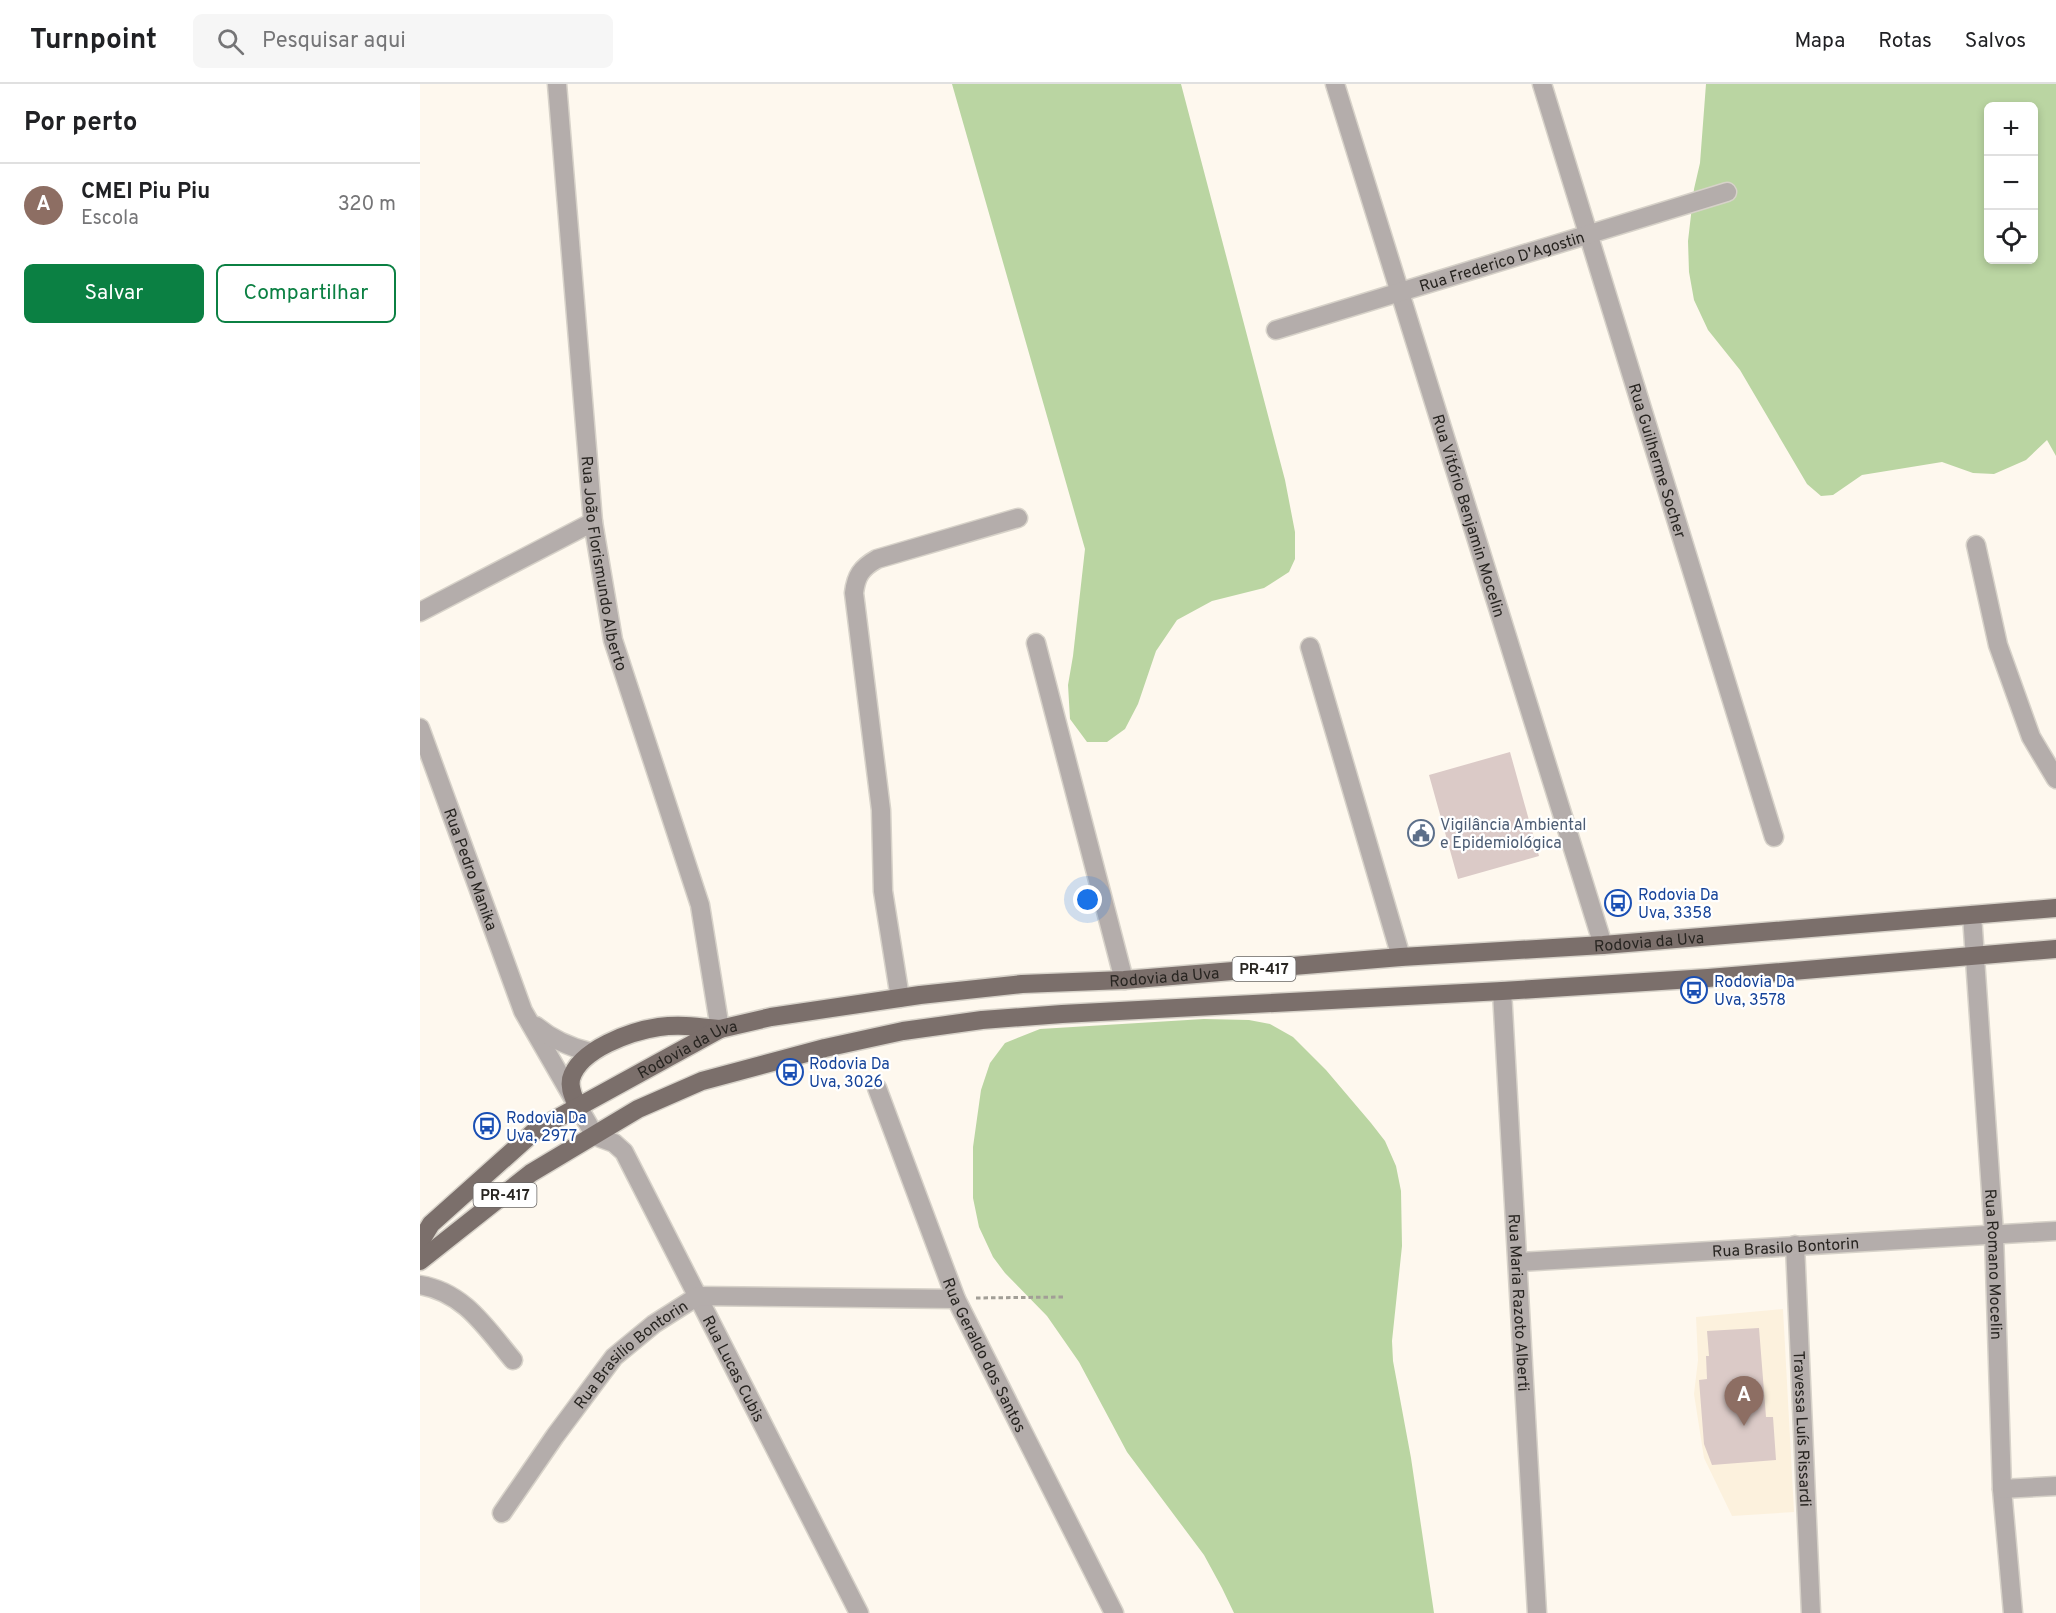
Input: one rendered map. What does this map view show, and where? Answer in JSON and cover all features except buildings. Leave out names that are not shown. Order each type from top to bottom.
[{"type":"main road","name":"Rodovia da Uva","points":[[420,1242],[431,1224],[536,1130],[720,1029],[771,1017],[900,998],[1022,984],[1124,980],[1401,957],[1603,945],[1972,915],[2055,905]]},
{"type":"main road","name":"Rodovia da Uva","points":[[420,1261],[531,1173],[638,1109],[702,1081],[825,1048],[903,1031],[982,1020],[1062,1014],[1708,978],[2056,949]]},
{"type":"main road","points":[[577,1106],[570,1081],[575,1068],[590,1052],[626,1036],[659,1027],[688,1026],[720,1029]]},
{"type":"street","name":"Rua João Florismundo Alberto","points":[[557,84],[593,522],[613,640],[700,905],[720,1029]]},
{"type":"street","name":"Rua Vitório Benjamin Mocelin","points":[[1335,84],[1603,945]]},
{"type":"street","name":"Rua Guilherme Socher","points":[[1542,84],[1774,837]]},
{"type":"street","name":"Rua Frederico D'Agostin","points":[[1276,330],[1727,192]]},
{"type":"street","points":[[900,998],[881,872],[882,819],[854,593],[856,579],[864,566],[877,559],[1018,518]]},
{"type":"street","points":[[420,612],[593,522]]},
{"type":"street","points":[[1976,545],[1998,645],[2031,737],[2056,779]]},
{"type":"street","points":[[1036,643],[1124,980]]},
{"type":"street","points":[[1310,647],[1401,957]]},
{"type":"street","name":"Rua Pedro Manika","points":[[420,728],[523,1011],[595,1136]]},
{"type":"street","name":"Rua Romano Mocelin","points":[[1972,915],[1994,1234],[2002,1489],[2013,1613]]},
{"type":"street","name":"Rua Maria Razoto Alberti","points":[[1502,991],[1537,1613]]},
{"type":"street","name":"Rua Pedro Manika","points":[[523,1011],[536,1027],[552,1039],[570,1048],[590,1052]]},
{"type":"street","name":"Rua Geraldo dos Santos","points":[[877,1088],[956,1299],[1114,1613]]},
{"type":"street","name":"Rua Lucas Cubis","points":[[595,1136],[614,1143],[624,1152],[859,1613]]},
{"type":"street","name":"Rua Brasilo Bontorin","points":[[1518,1262],[2056,1231]]},
{"type":"street","name":"Travessa Luís Rissardi","points":[[1795,1245],[1811,1613]]},
{"type":"street","points":[[420,1285],[435,1287],[460,1300],[513,1360]]},
{"type":"street","name":"Rua Brasilio Bontorin","points":[[502,1513],[555,1436],[614,1357],[654,1324],[698,1296],[956,1299]]},
{"type":"street","points":[[2002,1489],[2056,1486]]},
{"type":"path","points":[[956,1299],[1064,1297]]},
{"type":"shaded area","points":[[1783,1309],[1794,1512],[1732,1516],[1704,1458],[1694,1394],[1698,1360],[1696,1317]]},
{"type":"green space","points":[[952,84],[1181,84],[1285,480],[1295,532],[1295,559],[1289,572],[1264,588],[1212,601],[1177,620],[1156,651],[1138,704],[1125,729],[1107,742],[1087,742],[1070,719],[1068,685],[1085,549]]},
{"type":"green space","points":[[1706,84],[2056,84],[2056,456],[2047,440],[2026,460],[1994,474],[1973,473],[1942,462],[1862,475],[1833,495],[1821,496],[1807,484],[1740,370],[1708,330],[1694,300],[1689,272],[1688,241],[1694,189],[1700,163]]},
{"type":"green space","points":[[1204,1019],[1249,1020],[1270,1024],[1293,1037],[1326,1070],[1371,1123],[1385,1141],[1396,1166],[1401,1191],[1402,1246],[1392,1341],[1393,1361],[1411,1458],[1434,1613],[1234,1613],[1204,1555],[1127,1452],[1079,1362],[1047,1316],[1005,1273],[993,1257],[979,1227],[973,1198],[973,1147],[981,1090],[990,1063],[1005,1043],[1040,1029]]},
{"type":"place","name":"Vigilância Ambiental e Epidemiológica","points":[[1421,833]]},
{"type":"place","name":"Rodovia Da Uva, 3358","points":[[1618,903]]},
{"type":"place","name":"Rodovia Da Uva, 3578","points":[[1694,990]]},
{"type":"place","name":"Rodovia Da Uva, 3026","points":[[790,1072]]},
{"type":"place","name":"Rodovia Da Uva, 2977","points":[[487,1126]]},
{"type":"place","name":"CMEI Piu Piu","points":[[1744,1426]]}]
